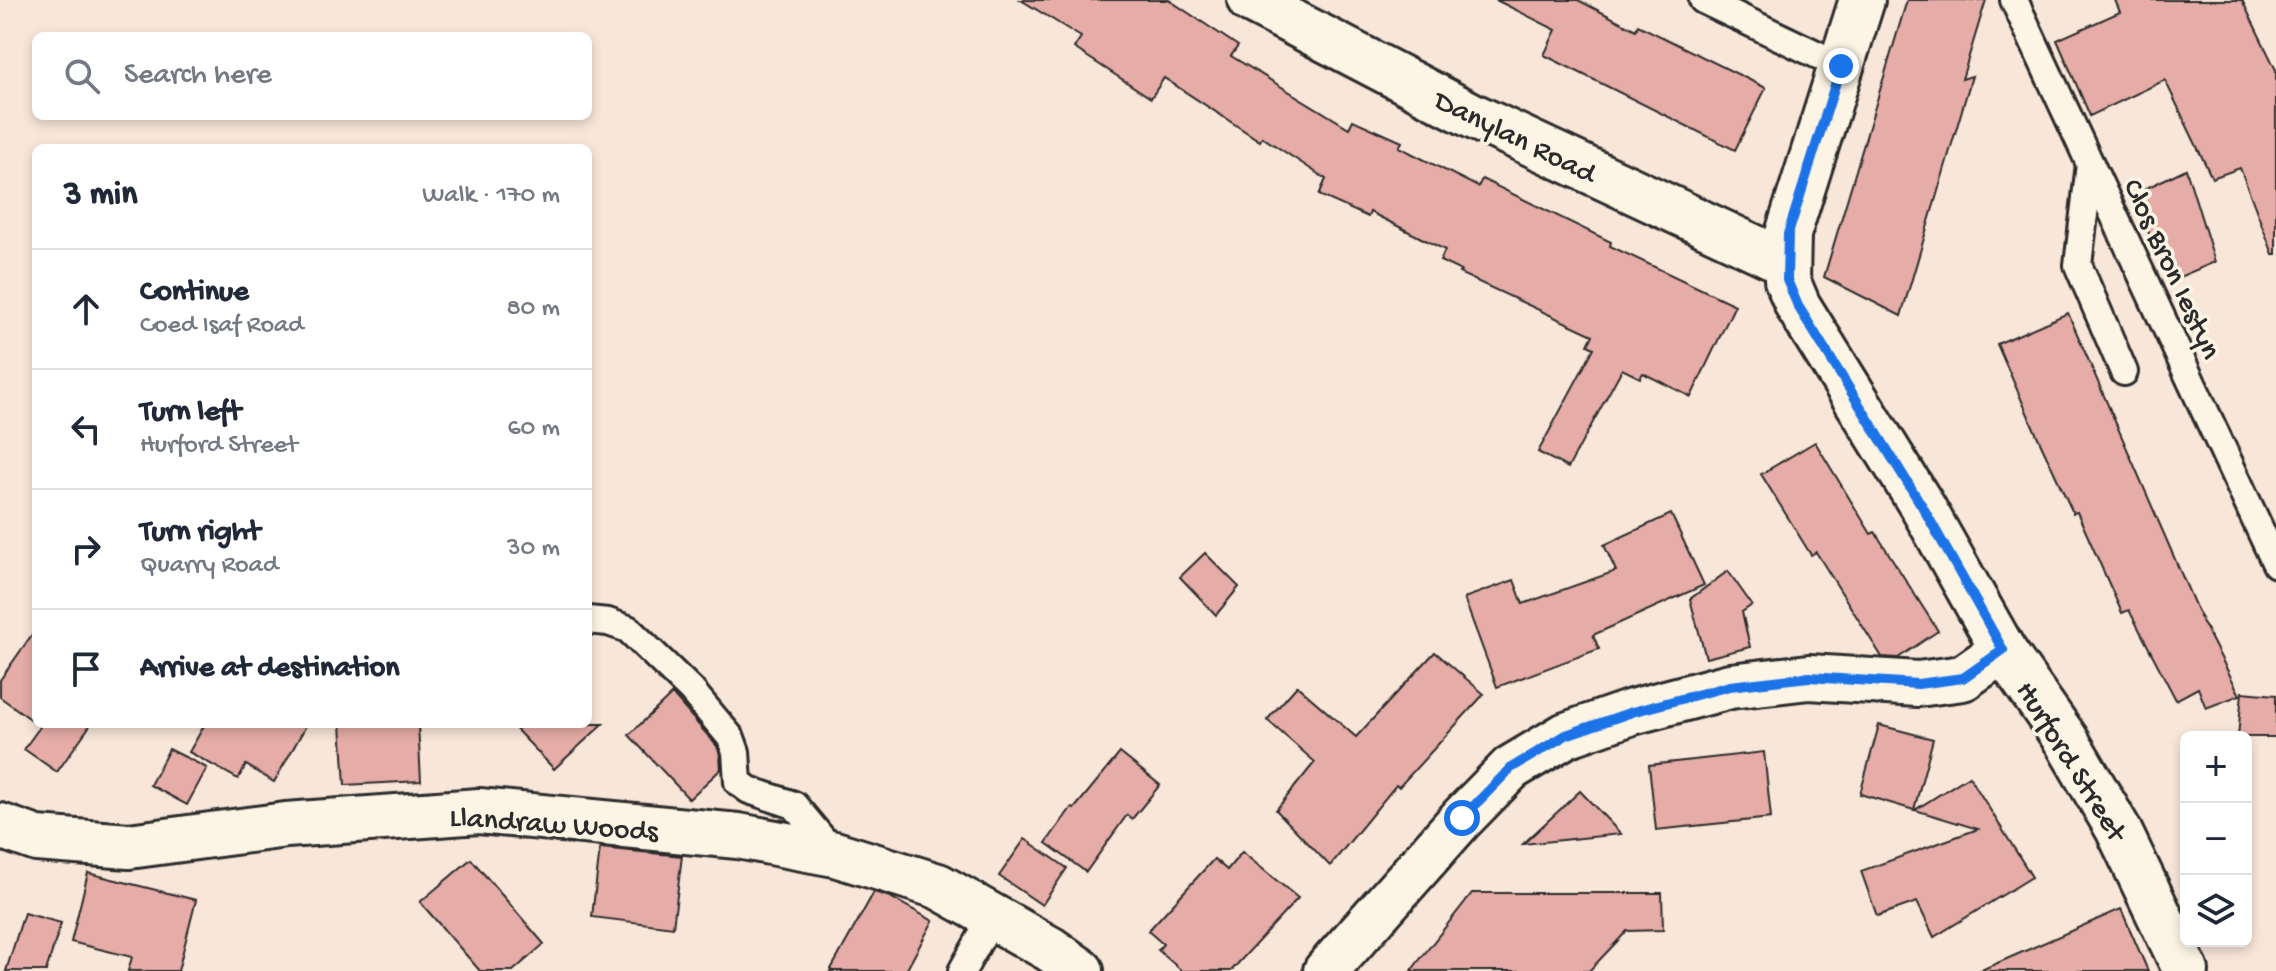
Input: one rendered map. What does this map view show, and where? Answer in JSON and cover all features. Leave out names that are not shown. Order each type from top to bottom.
[{"type":"street","name":"Danylan Road","points":[[1250,0],[1473,116],[1785,262]]},
{"type":"street","points":[[1785,262],[1788,234],[1862,0]]},
{"type":"street","name":"Hurford Street","points":[[1785,262],[1787,280],[1798,306],[1922,506],[2003,650],[2066,740],[2118,829],[2186,971]]},
{"type":"street","points":[[1326,971],[1462,818],[1511,768],[1566,735],[1632,712],[1730,686],[1809,677],[1918,684],[1963,678],[2003,650]]},
{"type":"street","name":"Llandraw Woods","points":[[0,826],[37,839],[129,846],[286,825],[479,811],[738,836],[835,854],[938,886],[1050,949],[1081,971]]},
{"type":"lane","points":[[1703,0],[1841,66]]},
{"type":"lane","name":"Clos Bron Iestyn","points":[[2014,0],[2276,564]]},
{"type":"lane","points":[[2090,164],[2078,265],[2124,372]]},
{"type":"lane","points":[[592,620],[628,629],[691,690],[731,738],[736,752],[738,782],[749,790],[794,805],[835,854]]},
{"type":"lane","points":[[962,971],[993,916]]},
{"type":"building","points":[[1021,0],[1169,0],[1238,46],[1231,56],[1349,128],[1353,120],[1402,142],[1399,147],[1478,187],[1482,179],[1611,242],[1610,246],[1735,305],[1691,397],[1643,373],[1640,378],[1622,369],[1568,468],[1538,452],[1594,348],[1588,345],[1593,335],[1459,273],[1461,271],[1440,261],[1445,250],[1370,212],[1368,217],[1319,195],[1326,179],[1262,137],[1260,141],[1164,78],[1151,98],[1074,48],[1081,37]]},
{"type":"building","points":[[1496,0],[1578,0],[1636,30],[1638,25],[1766,88],[1735,150],[1544,55],[1556,30]]},
{"type":"building","points":[[1907,0],[1986,0],[1962,79],[1972,76],[1901,316],[1824,277]]},
{"type":"building","points":[[2115,0],[2242,0],[2276,70],[2276,254],[2273,254],[2240,168],[2212,178],[2165,80],[2090,116],[2057,40],[2120,12]]},
{"type":"building","points":[[2186,169],[2215,262],[2170,281],[2132,195]]},
{"type":"building","points":[[2068,313],[2200,617],[2240,695],[2206,708],[2198,688],[2176,700],[2129,610],[2122,613],[2077,512],[2073,513],[2036,433],[1997,344]]},
{"type":"building","points":[[1815,442],[1871,534],[1875,532],[1938,631],[1898,658],[1882,657],[1816,552],[1811,555],[1761,474]]},
{"type":"building","points":[[1671,514],[1704,585],[1593,635],[1599,649],[1497,687],[1464,598],[1514,580],[1523,604],[1616,571],[1604,545]]},
{"type":"building","points":[[1205,553],[1239,587],[1216,615],[1180,577]]},
{"type":"building","points":[[1728,571],[1752,605],[1742,612],[1750,647],[1706,658],[1690,599]]},
{"type":"building","points":[[32,635],[32,720],[0,697],[0,680]]},
{"type":"building","points":[[1435,652],[1484,694],[1399,787],[1396,785],[1330,866],[1276,810],[1315,762],[1267,720],[1297,686],[1356,737]]},
{"type":"building","points":[[2242,692],[2276,695],[2276,737],[2252,737],[2252,731],[2239,731]]},
{"type":"building","points":[[672,694],[717,746],[720,755],[721,769],[689,799],[629,735]]},
{"type":"building","points":[[592,724],[603,724],[554,769],[515,728],[592,728]]},
{"type":"building","points":[[1879,725],[1933,739],[1914,810],[1860,794]]},
{"type":"building","points":[[39,728],[88,728],[57,772],[24,749]]},
{"type":"building","points":[[203,728],[305,728],[274,782],[246,765],[238,779],[189,752]]},
{"type":"building","points":[[341,728],[418,728],[421,781],[345,785]]},
{"type":"building","points":[[169,749],[207,768],[187,805],[150,785]]},
{"type":"building","points":[[1764,752],[1771,818],[1656,830],[1649,765]]},
{"type":"building","points":[[1120,753],[1160,785],[1132,819],[1127,815],[1086,872],[1046,843],[1071,808],[1074,809]]},
{"type":"building","points":[[1969,776],[2032,877],[1934,937],[1917,902],[1877,916],[1861,871],[1978,829],[1915,810]]},
{"type":"building","points":[[1580,791],[1621,834],[1523,844],[1565,805]]},
{"type":"building","points":[[1025,839],[1067,868],[1042,905],[999,876]]},
{"type":"building","points":[[600,848],[682,856],[673,927],[592,917]]},
{"type":"building","points":[[1242,852],[1298,898],[1231,971],[1182,971],[1158,950],[1163,944],[1148,931],[1214,859],[1227,870]]},
{"type":"building","points":[[471,859],[544,944],[513,971],[480,971],[420,902]]},
{"type":"building","points":[[88,873],[196,900],[178,971],[128,971],[132,957],[71,942]]},
{"type":"building","points":[[874,892],[890,897],[933,921],[906,971],[830,971]]},
{"type":"building","points":[[1472,893],[1662,893],[1663,930],[1627,931],[1589,971],[1411,971]]},
{"type":"building","points":[[2121,909],[2148,971],[1979,971]]},
{"type":"building","points":[[24,913],[61,923],[46,971],[6,971]]},
{"type":"route","points":[[1462,818],[1511,768],[1566,735],[1632,712],[1730,686],[1809,677],[1918,684],[1963,678],[2003,650],[1922,506],[1798,306],[1787,280],[1788,234],[1841,66]]}]
